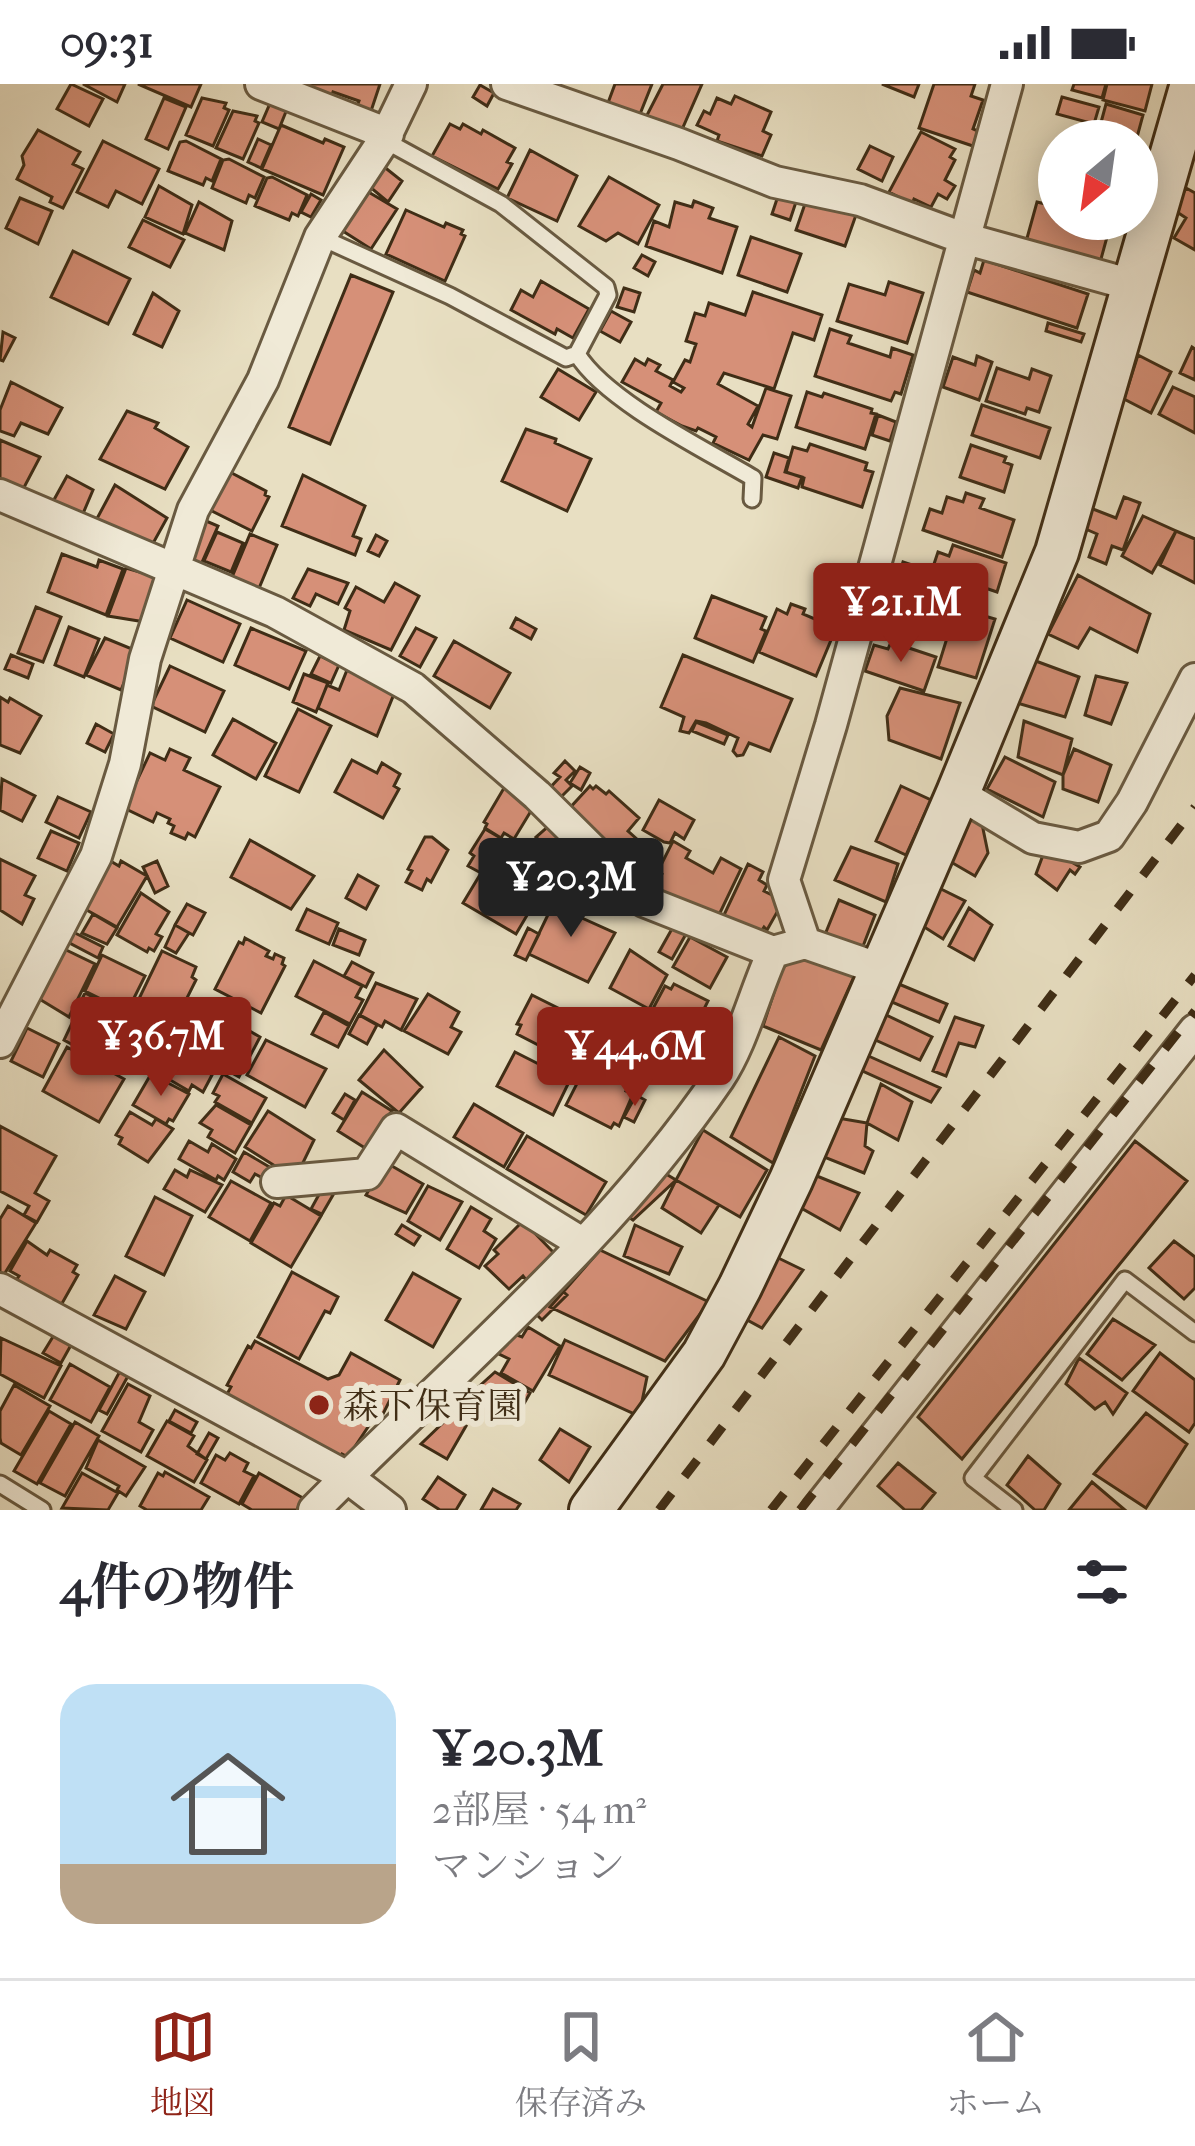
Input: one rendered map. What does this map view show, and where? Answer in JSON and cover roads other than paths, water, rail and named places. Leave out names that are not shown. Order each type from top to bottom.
[{"type":"street","points":[[261,84],[386,137]]},
{"type":"street","points":[[0,1042],[96,856],[125,764],[145,659],[193,511],[263,380],[320,237],[386,137],[411,84]]},
{"type":"street","points":[[507,84],[679,143],[775,182],[860,200],[963,238],[1136,286]]},
{"type":"street","points":[[805,943],[784,880],[1007,84]]},
{"type":"street","points":[[591,1510],[704,1354],[791,1180],[884,970],[1058,552],[1192,84]]},
{"type":"street","points":[[0,495],[275,612],[413,688],[537,795],[644,901],[773,952],[805,943],[884,970]]},
{"type":"street","points":[[958,793],[1033,838],[1079,847],[1109,836],[1132,802],[1195,679]]},
{"type":"street","points":[[314,1510],[582,1243],[668,1147],[722,1073],[773,952]]},
{"type":"street","points":[[817,1510],[1195,1030]]},
{"type":"street","points":[[277,1182],[367,1174],[397,1129],[582,1243]]},
{"type":"street","points":[[0,1289],[347,1477],[390,1510]]},
{"type":"lane","points":[[320,237],[450,296],[566,358],[577,354],[608,295],[606,287],[501,204],[386,137]]},
{"type":"lane","points":[[577,354],[588,372],[665,426],[753,478],[752,499]]},
{"type":"lane","points":[[1014,1510],[973,1478],[1125,1280],[1195,1333]]},
{"type":"lane","points":[[0,1484],[42,1510]]},
{"type":"railway","points":[[659,1510],[1195,807]]},
{"type":"railway","points":[[771,1510],[1195,975]]},
{"type":"railway","points":[[800,1510],[1195,1011]]},
{"type":"place","name":"森下保育園","points":[[319,1405]]}]
